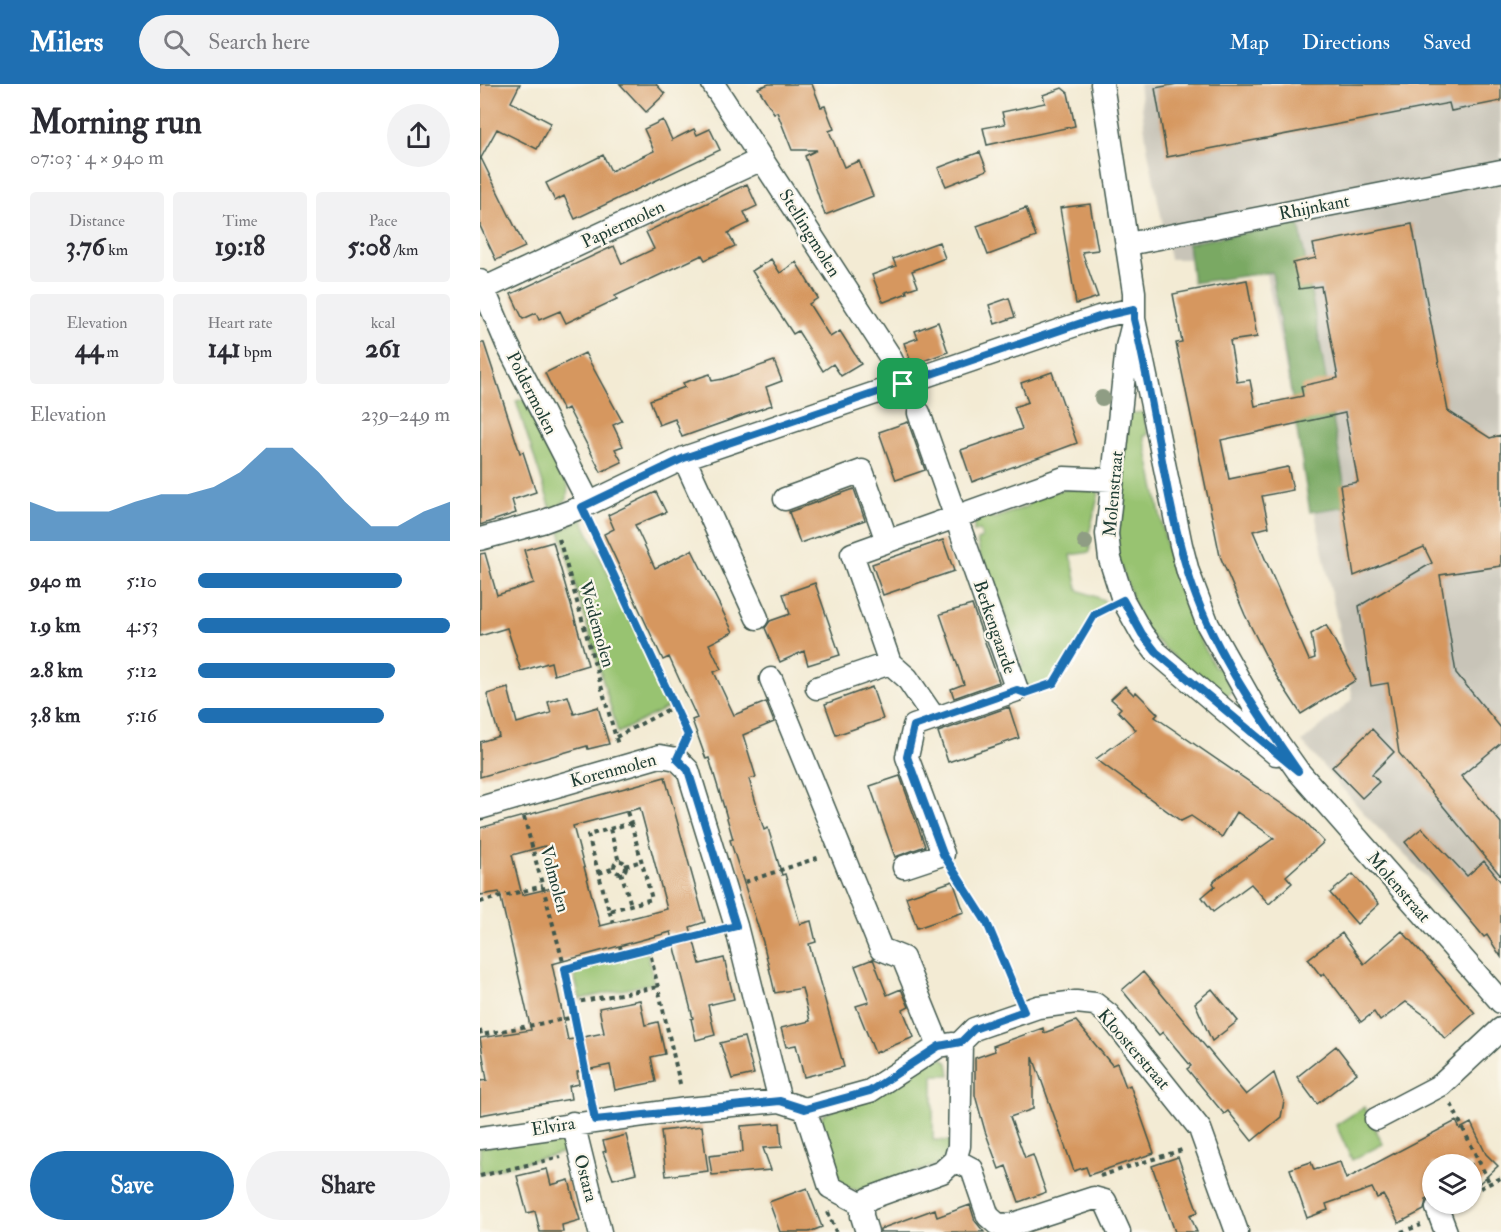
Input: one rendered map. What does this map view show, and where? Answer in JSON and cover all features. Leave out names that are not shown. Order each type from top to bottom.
[{"type":"street","name":"Stellingmolen","points":[[713,84],[889,355],[903,384]]},
{"type":"street","name":"Molenstraat","points":[[1102,84],[1128,244],[1134,314],[1181,545],[1196,597],[1208,625],[1249,700],[1298,771],[1501,1002]]},
{"type":"street","name":"Papiermolen","points":[[482,285],[762,159]]},
{"type":"street","name":"Rhijnkant","points":[[1128,244],[1501,171]]},
{"type":"street","name":"Poldermolen","points":[[482,285],[507,344],[585,505]]},
{"type":"street","name":"Molenstraat","points":[[1134,314],[1127,347],[1107,534],[1110,559],[1123,600],[1142,634],[1156,652],[1298,771]]},
{"type":"street","points":[[480,539],[553,518],[684,458],[1099,317],[1134,314]]},
{"type":"street","name":"Berkengaarde","points":[[919,414],[1017,690],[914,726],[907,757],[943,854]]},
{"type":"street","points":[[684,458],[758,618]]},
{"type":"street","points":[[785,498],[862,471],[887,541]]},
{"type":"street","points":[[935,718],[907,678],[890,663],[852,554],[1064,478],[1112,480]]},
{"type":"street","points":[[817,688],[890,663]]},
{"type":"street","points":[[771,679],[881,949],[903,958],[950,1044],[959,1146],[955,1160],[942,1172],[870,1198],[862,1204]]},
{"type":"street","name":"Korenmolen","points":[[480,808],[660,756],[677,759],[688,770],[725,887],[780,1101]]},
{"type":"street","points":[[904,867],[943,854]]},
{"type":"street","name":"Kloosterstraat","points":[[805,1109],[870,1091],[974,1029],[1024,1011],[1076,1002],[1095,1004],[1109,1015],[1194,1120],[1205,1142],[1237,1232]]},
{"type":"street","points":[[1376,1119],[1441,1085],[1501,1029]]},
{"type":"street","name":"Elvira","points":[[480,1138],[573,1123],[686,1109],[780,1101],[805,1109]]},
{"type":"street","points":[[805,1109],[830,1187],[862,1204]]},
{"type":"street","name":"Ostara","points":[[573,1123],[600,1232]]},
{"type":"street","points":[[955,1160],[972,1169],[988,1216],[997,1224],[1011,1225],[1094,1198],[1105,1201],[1119,1232]]},
{"type":"street","points":[[862,1204],[862,1216],[867,1232]]},
{"type":"street","points":[[1439,1214],[1446,1232]]},
{"type":"path","name":"Weidemolen","points":[[585,505],[688,735],[677,759]]},
{"type":"path","name":"Weidemolen","points":[[553,518],[625,766]]},
{"type":"path","points":[[1017,690],[1025,693],[1054,683],[1095,614],[1123,600]]},
{"type":"path","points":[[616,737],[675,706]]},
{"type":"path","name":"Volmolen","points":[[518,796],[565,969],[595,1120]]},
{"type":"path","points":[[609,911],[652,899],[627,812]]},
{"type":"path","points":[[614,923],[588,835],[631,823]]},
{"type":"path","points":[[610,829],[619,862]]},
{"type":"path","points":[[725,887],[787,869],[841,849]]},
{"type":"path","points":[[943,854],[987,923],[1024,1011]]},
{"type":"path","points":[[624,860],[627,871],[616,873],[614,863],[619,862],[624,860]]},
{"type":"path","points":[[625,866],[642,861]]},
{"type":"path","points":[[599,873],[615,868]]},
{"type":"path","points":[[621,872],[631,905]]},
{"type":"path","points":[[480,902],[543,886]]},
{"type":"path","points":[[565,969],[736,926]]},
{"type":"path","points":[[620,946],[622,955]]},
{"type":"path","points":[[649,948],[686,1109]]},
{"type":"path","points":[[572,1003],[658,987]]},
{"type":"path","points":[[480,1030],[481,1035],[575,1017]]},
{"type":"path","points":[[1441,1085],[1490,1184]]},
{"type":"path","points":[[1094,1198],[1094,1178],[1205,1142]]},
{"type":"path","points":[[480,1176],[579,1153]]},
{"type":"path","points":[[1482,1188],[1501,1178]]},
{"type":"shaded area","points":[[1139,84],[1501,84],[1501,952],[1369,819],[1302,742],[1353,699],[1263,259],[1170,259],[1147,147]]},
{"type":"green space","points":[[1299,223],[1348,506],[1310,512],[1272,272],[1193,283],[1188,243]]},
{"type":"green space","points":[[524,399],[568,486],[567,499],[552,512],[516,401]]},
{"type":"green space","points":[[1143,412],[1148,435],[1144,436],[1170,563],[1191,622],[1215,668],[1219,667],[1232,689],[1232,692],[1220,700],[1143,628],[1114,547],[1125,414]]},
{"type":"green space","points":[[1091,487],[1099,493],[1089,534],[1090,552],[1071,555],[1078,590],[1104,600],[1107,610],[1095,616],[1055,684],[1025,695],[1016,669],[1023,666],[995,586],[991,581],[986,583],[977,540],[982,538],[980,530],[974,532],[974,521],[989,513],[993,519],[1028,506],[1027,500],[1060,490]]},
{"type":"green space","points":[[582,519],[672,705],[618,733],[560,531]]},
{"type":"green space","points":[[647,951],[654,983],[580,999],[573,970]]},
{"type":"green space","points":[[937,1057],[948,1063],[950,1075],[933,1075],[933,1140],[950,1141],[949,1153],[941,1163],[863,1192],[841,1186],[819,1123],[823,1115]]},
{"type":"green space","points":[[1364,1107],[1383,1144],[1352,1160],[1336,1125]]},
{"type":"green space","points":[[561,1138],[569,1144],[571,1151],[480,1173],[480,1147]]},
{"type":"building","points":[[480,84],[520,84],[511,102],[551,123],[537,149],[497,129],[481,158],[525,247],[496,260],[480,226]]},
{"type":"building","points":[[620,84],[656,84],[665,94],[646,112]]},
{"type":"building","points":[[769,84],[812,84],[821,107],[825,106],[834,129],[829,131],[844,167],[859,161],[873,196],[825,215],[805,156],[817,150],[792,150],[777,112],[774,113],[758,88]]},
{"type":"building","points":[[1177,84],[1501,84],[1501,101],[1451,111],[1449,103],[1167,157],[1155,88]]},
{"type":"building","points":[[1062,88],[1068,93],[1075,126],[987,145],[983,128],[1005,124],[1002,112],[1045,103],[1043,95]]},
{"type":"building","points":[[663,120],[672,140],[694,129],[697,135],[710,129],[720,150],[575,219],[564,196],[555,201],[546,183],[603,155],[611,171],[654,151],[644,129]]},
{"type":"building","points":[[980,152],[987,170],[946,186],[938,168]]},
{"type":"building","points":[[747,184],[757,206],[744,212],[749,223],[728,233],[735,246],[705,260],[702,255],[615,296],[617,299],[566,323],[560,311],[539,320],[536,313],[523,319],[511,294],[614,246],[622,264],[654,249],[646,232]]},
{"type":"building","points":[[1090,204],[1098,250],[1082,252],[1098,297],[1076,304],[1060,208]]},
{"type":"building","points":[[1026,208],[1036,237],[988,255],[977,226]]},
{"type":"building","points":[[1412,224],[1448,411],[1490,438],[1501,435],[1501,566],[1440,575],[1456,673],[1501,728],[1501,743],[1461,776],[1501,823],[1501,876],[1399,753],[1388,683],[1371,686],[1359,606],[1432,563],[1424,547],[1354,576],[1340,485],[1358,482],[1345,413],[1221,440],[1229,479],[1288,467],[1293,490],[1262,496],[1269,527],[1253,531],[1309,660],[1315,658],[1311,634],[1326,625],[1356,680],[1301,714],[1275,674],[1245,615],[1220,556],[1176,343],[1182,342],[1173,294],[1247,280],[1257,337],[1230,341],[1237,382],[1250,380],[1255,406],[1303,396],[1301,386],[1338,378],[1321,286],[1299,289],[1293,263],[1316,258],[1313,244]]},
{"type":"building","points":[[939,242],[945,258],[912,271],[918,286],[884,302],[872,275],[896,266],[893,259]]},
{"type":"building","points":[[771,259],[780,273],[796,262],[818,298],[809,304],[830,337],[840,331],[861,364],[841,376],[833,364],[823,371],[798,331],[793,334],[752,271]]},
{"type":"building","points":[[1009,298],[1015,317],[995,324],[989,305]]},
{"type":"building","points":[[938,322],[948,352],[912,365],[904,343],[918,338],[915,331]]},
{"type":"building","points":[[480,343],[484,343],[520,453],[523,452],[536,492],[512,500],[516,513],[480,525]]},
{"type":"building","points":[[585,353],[622,421],[613,425],[623,446],[615,449],[622,462],[601,472],[568,408],[563,411],[545,373]]},
{"type":"building","points":[[774,361],[782,381],[766,387],[772,405],[682,437],[675,419],[659,425],[650,400],[685,387],[683,383],[710,374],[712,381],[723,379]]},
{"type":"building","points":[[1052,372],[1077,443],[972,482],[961,450],[1022,429],[1014,407],[1028,402],[1021,383]]},
{"type":"building","points":[[908,422],[925,470],[896,480],[879,432]]},
{"type":"building","points":[[854,489],[865,520],[800,543],[789,512]]},
{"type":"building","points":[[656,492],[666,512],[635,525],[655,568],[692,550],[733,632],[709,644],[721,669],[714,672],[734,715],[766,702],[774,722],[743,735],[756,777],[749,779],[764,830],[768,828],[800,924],[811,921],[816,942],[809,944],[844,1067],[804,1077],[796,1045],[786,1047],[781,1028],[810,1021],[802,988],[775,993],[763,942],[730,840],[733,839],[723,804],[709,758],[706,759],[692,720],[697,718],[669,657],[663,660],[604,534],[614,529],[608,515]]},
{"type":"building","points":[[943,540],[954,571],[883,595],[872,564]]},
{"type":"building","points":[[553,542],[588,665],[554,675],[551,662],[521,671],[507,628],[480,636],[480,554],[485,553],[497,595],[534,583],[524,550]]},
{"type":"building","points":[[815,583],[840,655],[808,665],[804,651],[780,662],[765,628],[770,621],[790,614],[783,594]]},
{"type":"building","points":[[972,605],[999,682],[954,698],[951,689],[964,684],[940,614]]},
{"type":"building","points":[[1125,686],[1134,695],[1136,692],[1158,714],[1155,717],[1302,818],[1324,842],[1286,876],[1292,883],[1269,904],[1251,884],[1213,912],[1202,897],[1215,886],[1213,883],[1215,880],[1274,838],[1237,812],[1222,837],[1191,816],[1181,821],[1096,759],[1136,730],[1118,711],[1121,708],[1111,699]]},
{"type":"building","points":[[872,687],[883,719],[836,735],[825,704]]},
{"type":"building","points":[[508,688],[517,723],[551,713],[548,702],[568,696],[574,714],[598,707],[609,744],[588,749],[587,746],[480,777],[480,742],[499,736],[487,694]]},
{"type":"building","points":[[1009,707],[1019,738],[948,762],[938,732]]},
{"type":"building","points":[[1372,729],[1394,752],[1372,774],[1379,782],[1362,798],[1332,767]]},
{"type":"building","points":[[900,776],[925,846],[895,857],[870,786]]},
{"type":"building","points":[[665,777],[705,922],[690,927],[700,964],[724,958],[734,999],[708,1005],[715,1035],[696,1040],[691,1019],[693,1018],[671,932],[552,964],[568,1040],[604,1033],[599,1008],[640,1000],[645,1025],[658,1022],[665,1054],[651,1057],[656,1082],[615,1090],[610,1065],[577,1072],[579,1084],[569,1086],[571,1099],[480,1115],[480,1081],[487,1080],[480,1038],[531,1030],[500,894],[499,892],[480,895],[480,828]],"holes":[[[640,808],[667,909],[600,926],[573,826]],[[545,846],[556,887],[522,895],[512,855]]]},
{"type":"building","points":[[1422,828],[1467,876],[1484,861],[1501,882],[1501,957],[1487,935],[1484,937],[1405,842]]},
{"type":"building","points":[[1353,874],[1379,904],[1357,924],[1330,893]]},
{"type":"building","points":[[953,881],[964,912],[917,928],[906,897]]},
{"type":"building","points":[[1402,931],[1475,1013],[1445,1039],[1427,1017],[1406,1002],[1380,1021],[1374,1012],[1361,1022],[1324,973],[1321,976],[1308,959],[1342,933],[1364,964]]},
{"type":"building","points":[[873,959],[887,995],[901,989],[909,1007],[903,1010],[914,1037],[875,1053],[856,1006],[869,1002],[855,966]]},
{"type":"building","points":[[1143,972],[1246,1095],[1274,1073],[1284,1101],[1281,1117],[1252,1141],[1228,1111],[1224,1114],[1187,1069],[1191,1066],[1163,1032],[1159,1035],[1122,990]]},
{"type":"building","points":[[1212,989],[1238,1021],[1212,1041],[1195,1003]]},
{"type":"building","points":[[1076,1021],[1112,1065],[1117,1063],[1126,1087],[1130,1085],[1154,1153],[1089,1175],[1086,1167],[1074,1171],[1033,1057],[1033,1109],[1010,1117],[1025,1158],[1033,1155],[1046,1192],[1019,1202],[1006,1166],[999,1169],[985,1131],[975,1095],[975,1058],[995,1051],[993,1046],[1043,1028],[1044,1033]]},
{"type":"building","points":[[744,1037],[754,1074],[732,1079],[720,1043]]},
{"type":"building","points":[[1336,1046],[1357,1073],[1317,1104],[1297,1077]]},
{"type":"building","points":[[1456,1121],[1460,1129],[1471,1123],[1486,1154],[1498,1166],[1482,1181],[1482,1154],[1422,1154],[1422,1211],[1399,1223],[1383,1195],[1377,1198],[1372,1188],[1326,1204],[1328,1210],[1307,1218],[1290,1169],[1311,1162],[1314,1170],[1340,1162],[1346,1179]]},
{"type":"building","points":[[780,1123],[782,1147],[763,1148],[771,1170],[712,1175],[709,1156],[743,1152],[741,1126]]},
{"type":"building","points":[[702,1126],[708,1171],[666,1176],[661,1131]]},
{"type":"building","points":[[626,1135],[636,1173],[613,1179],[603,1152],[606,1151],[603,1141]]},
{"type":"building","points":[[1178,1157],[1198,1212],[1190,1215],[1197,1232],[1175,1232],[1152,1166]]},
{"type":"building","points":[[547,1169],[551,1185],[569,1180],[580,1220],[562,1225],[563,1232],[540,1232],[535,1211],[527,1213],[517,1176]]},
{"type":"building","points":[[807,1188],[822,1227],[809,1232],[780,1232],[769,1202]]},
{"type":"building","points":[[970,1205],[975,1221],[984,1232],[880,1232],[880,1229],[935,1209],[937,1217]]},
{"type":"route","points":[[1134,309],[1134,319],[1181,545],[1196,597],[1238,681],[1261,719],[1298,771],[1156,652],[1142,634],[1123,600],[1095,614],[1054,683],[1025,693],[1017,690],[914,726],[907,757],[943,854],[987,923],[1024,1011],[974,1029],[961,1042],[939,1046],[870,1091],[805,1109],[780,1101],[595,1120],[565,969],[736,926],[688,770],[677,759],[688,735],[582,507],[684,458],[903,384],[1099,317],[1134,309]]}]
